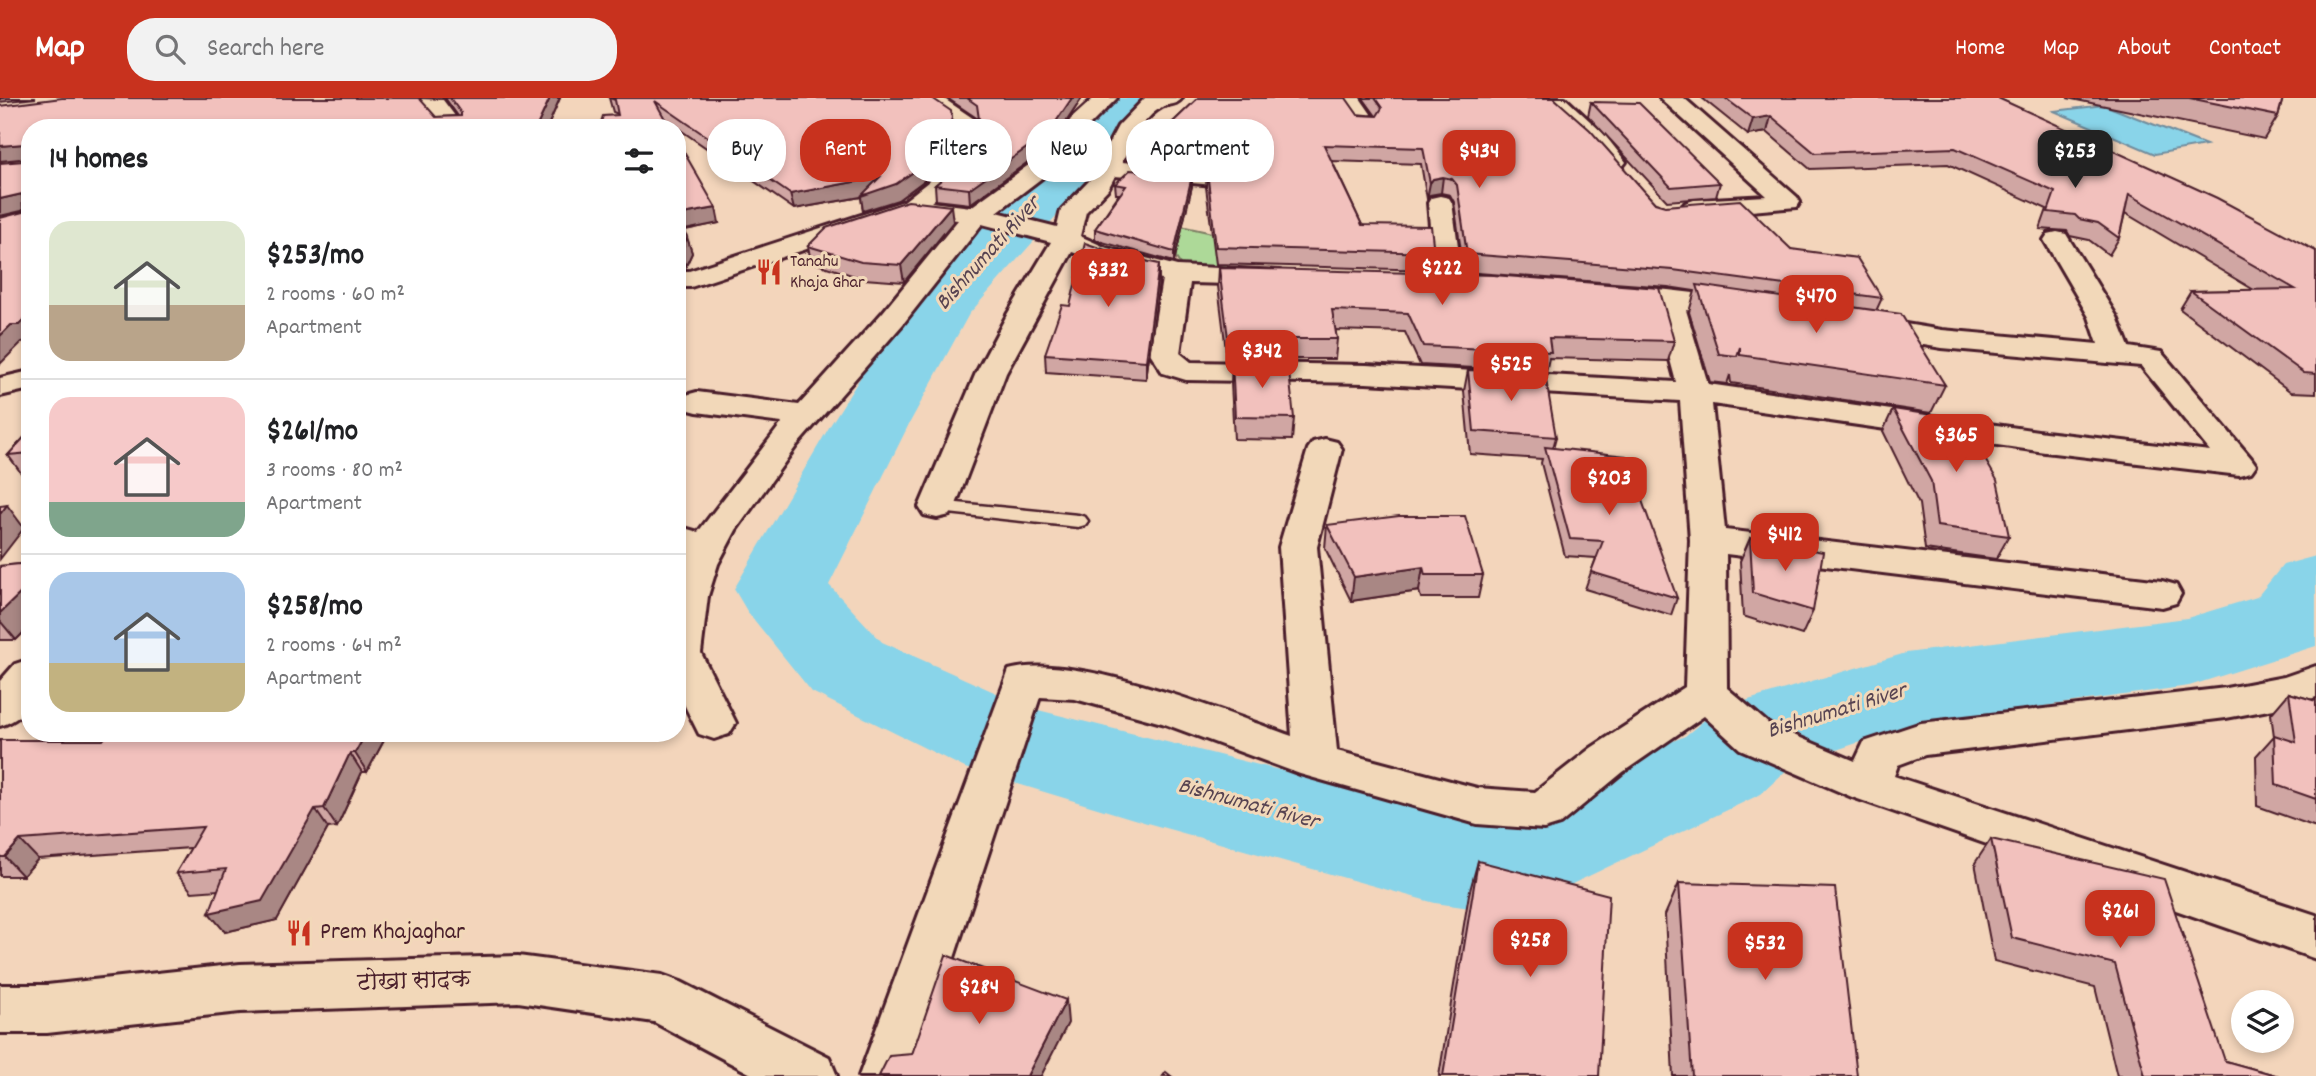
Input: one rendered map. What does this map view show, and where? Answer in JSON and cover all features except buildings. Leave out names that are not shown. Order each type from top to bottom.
[{"type":"street","points":[[410,98],[435,105],[443,119]]},
{"type":"street","points":[[686,279],[908,207],[954,173],[967,133],[966,121],[928,98]]},
{"type":"street","points":[[686,617],[689,596],[699,564],[693,543],[719,528],[785,438],[983,217],[1060,153],[1079,124],[1079,111],[1106,98]]},
{"type":"street","points":[[1112,158],[1126,131],[1153,103],[1171,98]]},
{"type":"street","points":[[1349,98],[1367,124]]},
{"type":"street","points":[[1553,98],[1596,139],[1633,183]]},
{"type":"street","points":[[1671,98],[1788,202],[1671,211]]},
{"type":"street","points":[[937,507],[991,373],[1074,210],[1100,182]]},
{"type":"street","points":[[1440,203],[1449,282]]},
{"type":"street","points":[[908,207],[983,217],[1060,236],[1098,254],[1136,266],[1177,274],[1300,278]]},
{"type":"street","points":[[2057,240],[2103,317],[2117,355]]},
{"type":"street","points":[[1177,274],[1166,353],[1174,366],[1186,370],[1366,374],[1695,392],[2045,442],[2239,465],[2150,358],[1942,339],[1838,321]]},
{"type":"street","points":[[1586,291],[1668,298],[1773,312]]},
{"type":"street","points":[[1668,298],[1695,392],[1708,540],[1706,694],[1755,737],[1868,785],[2316,937]]},
{"type":"street","points":[[0,387],[21,382]]},
{"type":"street","points":[[696,402],[807,416]]},
{"type":"street","points":[[1316,762],[1298,547],[1325,450]]},
{"type":"street","points":[[1708,540],[2162,593]]},
{"type":"street","points":[[686,664],[714,723]]},
{"type":"street","points":[[887,1076],[1024,681],[1075,684],[1172,711],[1316,762],[1476,806],[1544,811],[1607,760],[1706,694]]},
{"type":"street","points":[[1868,785],[1880,754],[1921,738],[2226,704],[2290,691],[2316,681]]},
{"type":"street","points":[[0,710],[21,685]]},
{"type":"street","name":"टोखा सादक","points":[[0,1009],[47,1009],[240,988],[518,979],[662,999],[808,1076]]},
{"type":"lane","points":[[937,507],[1078,521]]},
{"type":"green space","points":[[1150,219],[1230,237],[1229,268],[1182,267]]},
{"type":"water","points":[[2104,105],[2206,145],[2155,154],[2054,111]]},
{"type":"waterway","name":"Bishnumati River","points":[[1131,98],[1105,121],[1085,158],[1051,186],[939,306],[870,424],[780,589],[847,667],[1002,740],[1435,856],[1484,862],[1531,851],[1723,765],[1755,737],[1906,689],[2189,652],[2291,620],[2316,586]]},
{"type":"place","name":"Tanahu Khaja Ghar","points":[[769,272]]},
{"type":"place","name":"Prem Khajaghar","points":[[299,933]]}]
